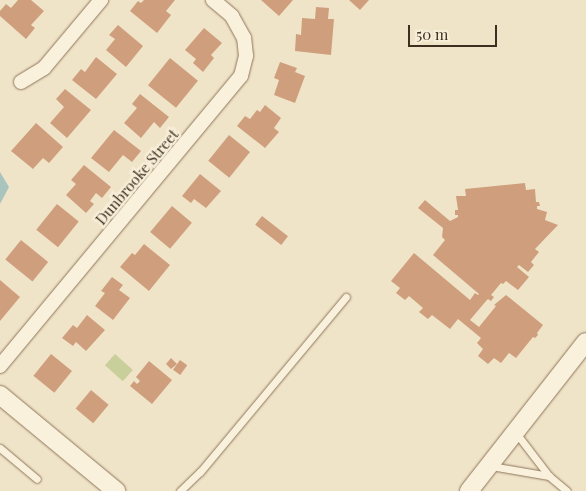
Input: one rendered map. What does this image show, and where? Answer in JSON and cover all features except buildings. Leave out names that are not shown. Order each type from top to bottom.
[{"type":"street","points":[[21,82],[44,68],[102,0]]},
{"type":"street","name":"Dunbrooke Street","points":[[0,366],[241,76],[246,56],[244,38],[232,16],[213,0]]},
{"type":"street","points":[[469,491],[586,342]]},
{"type":"street","points":[[0,395],[116,491]]},
{"type":"lane","points":[[180,491],[200,472],[346,297]]},
{"type":"lane","points":[[515,432],[549,476],[567,491]]},
{"type":"lane","points":[[0,448],[38,479]]},
{"type":"lane","points":[[489,466],[549,476]]},
{"type":"green space","points":[[115,354],[133,370],[123,381],[105,365]]},
{"type":"water","points":[[0,172],[9,187],[0,204]]}]
